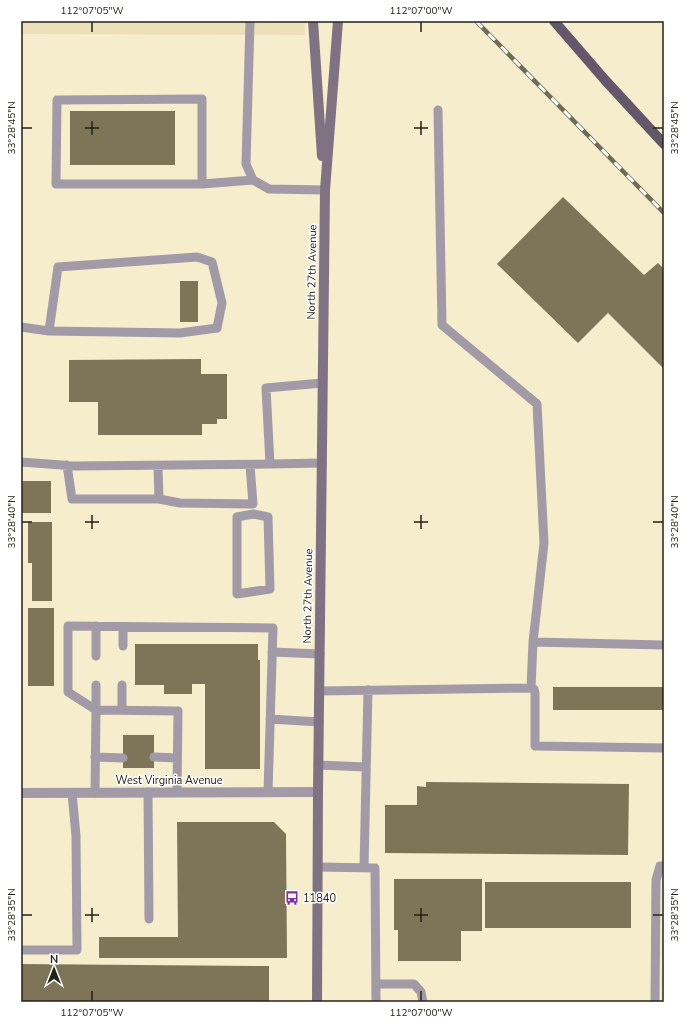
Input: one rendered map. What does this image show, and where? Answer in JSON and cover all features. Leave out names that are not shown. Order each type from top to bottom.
[{"type":"main road","name":"North 27th Avenue","points":[[313,21],[325,190]]},
{"type":"main road","name":"North 27th Avenue","points":[[317,1002],[318,765],[325,190],[338,21]]},
{"type":"main road","points":[[554,21],[605,80],[664,144]]},
{"type":"street","name":"West Virginia Avenue","points":[[21,793],[318,792]]},
{"type":"lane","points":[[250,21],[246,164],[253,180]]},
{"type":"lane","points":[[202,184],[202,99],[57,100],[56,184],[202,184],[253,180],[270,189],[325,190]]},
{"type":"lane","points":[[438,110],[442,326],[536,404],[544,543],[533,642],[531,688],[535,693],[535,746],[664,748]]},
{"type":"lane","points":[[21,327],[49,331],[180,333],[217,328],[222,303],[212,262],[197,257],[58,267],[49,331]]},
{"type":"lane","points":[[270,464],[266,388],[322,383]]},
{"type":"lane","points":[[21,462],[68,465],[158,466],[322,463]]},
{"type":"lane","points":[[68,465],[72,498],[159,499],[180,503],[253,504]]},
{"type":"lane","points":[[250,465],[253,514]]},
{"type":"lane","points":[[158,466],[159,499]]},
{"type":"lane","points":[[253,514],[268,517],[270,589],[237,594],[237,517],[253,514]]},
{"type":"lane","points":[[177,792],[178,711],[96,710],[68,692],[68,626],[273,628],[268,792]]},
{"type":"lane","points":[[96,626],[96,656]]},
{"type":"lane","points":[[123,627],[123,646]]},
{"type":"lane","points":[[533,642],[664,645]]},
{"type":"lane","points":[[272,652],[320,654]]},
{"type":"lane","points":[[95,793],[96,685]]},
{"type":"lane","points":[[122,685],[122,710]]},
{"type":"lane","points":[[319,691],[531,688]]},
{"type":"lane","points":[[364,867],[368,690]]},
{"type":"lane","points":[[270,720],[319,722]]},
{"type":"lane","points":[[95,757],[123,758]]},
{"type":"lane","points":[[154,757],[177,758]]},
{"type":"lane","points":[[318,765],[366,767]]},
{"type":"lane","points":[[148,792],[149,920]]},
{"type":"lane","points":[[21,950],[78,950],[76,836],[72,793]]},
{"type":"lane","points":[[655,1002],[656,880],[660,866],[664,866]]},
{"type":"lane","points":[[318,867],[375,868],[376,1002]]},
{"type":"lane","points":[[376,984],[414,984],[421,992],[423,1002]]},
{"type":"shaded area","points":[[21,21],[305,21],[305,35],[21,34]]},
{"type":"building","points":[[70,111],[175,111],[175,165],[70,165]]},
{"type":"building","points":[[563,197],[644,275],[658,263],[664,269],[664,369],[608,313],[578,343],[497,264]]},
{"type":"building","points":[[180,281],[198,281],[198,322],[180,322]]},
{"type":"building","points":[[201,359],[201,374],[227,374],[227,419],[217,419],[217,424],[202,424],[202,435],[98,435],[98,402],[69,402],[69,360]]},
{"type":"building","points":[[21,481],[51,481],[51,513],[21,513]]},
{"type":"building","points":[[28,522],[52,522],[52,601],[32,601],[32,563],[28,563]]},
{"type":"building","points":[[28,608],[54,608],[54,686],[28,686]]},
{"type":"building","points":[[135,644],[258,644],[258,660],[260,660],[260,769],[205,769],[205,684],[192,684],[192,694],[164,694],[164,685],[135,685]]},
{"type":"building","points":[[553,687],[664,687],[664,710],[553,710]]},
{"type":"building","points":[[123,735],[154,735],[154,768],[123,768]]},
{"type":"building","points":[[426,782],[629,784],[628,855],[385,853],[385,805],[417,805],[417,786],[426,787]]},
{"type":"building","points":[[177,822],[274,822],[286,834],[287,958],[99,958],[99,937],[178,937]]},
{"type":"building","points":[[394,879],[482,879],[482,931],[461,931],[461,961],[398,961],[398,930],[394,930]]},
{"type":"building","points":[[485,882],[631,882],[631,928],[485,928]]},
{"type":"building","points":[[21,964],[269,966],[269,1002],[21,1002]]},
{"type":"railway","points":[[476,21],[664,213]]},
{"type":"place","name":"11840","points":[[292,898]]}]
